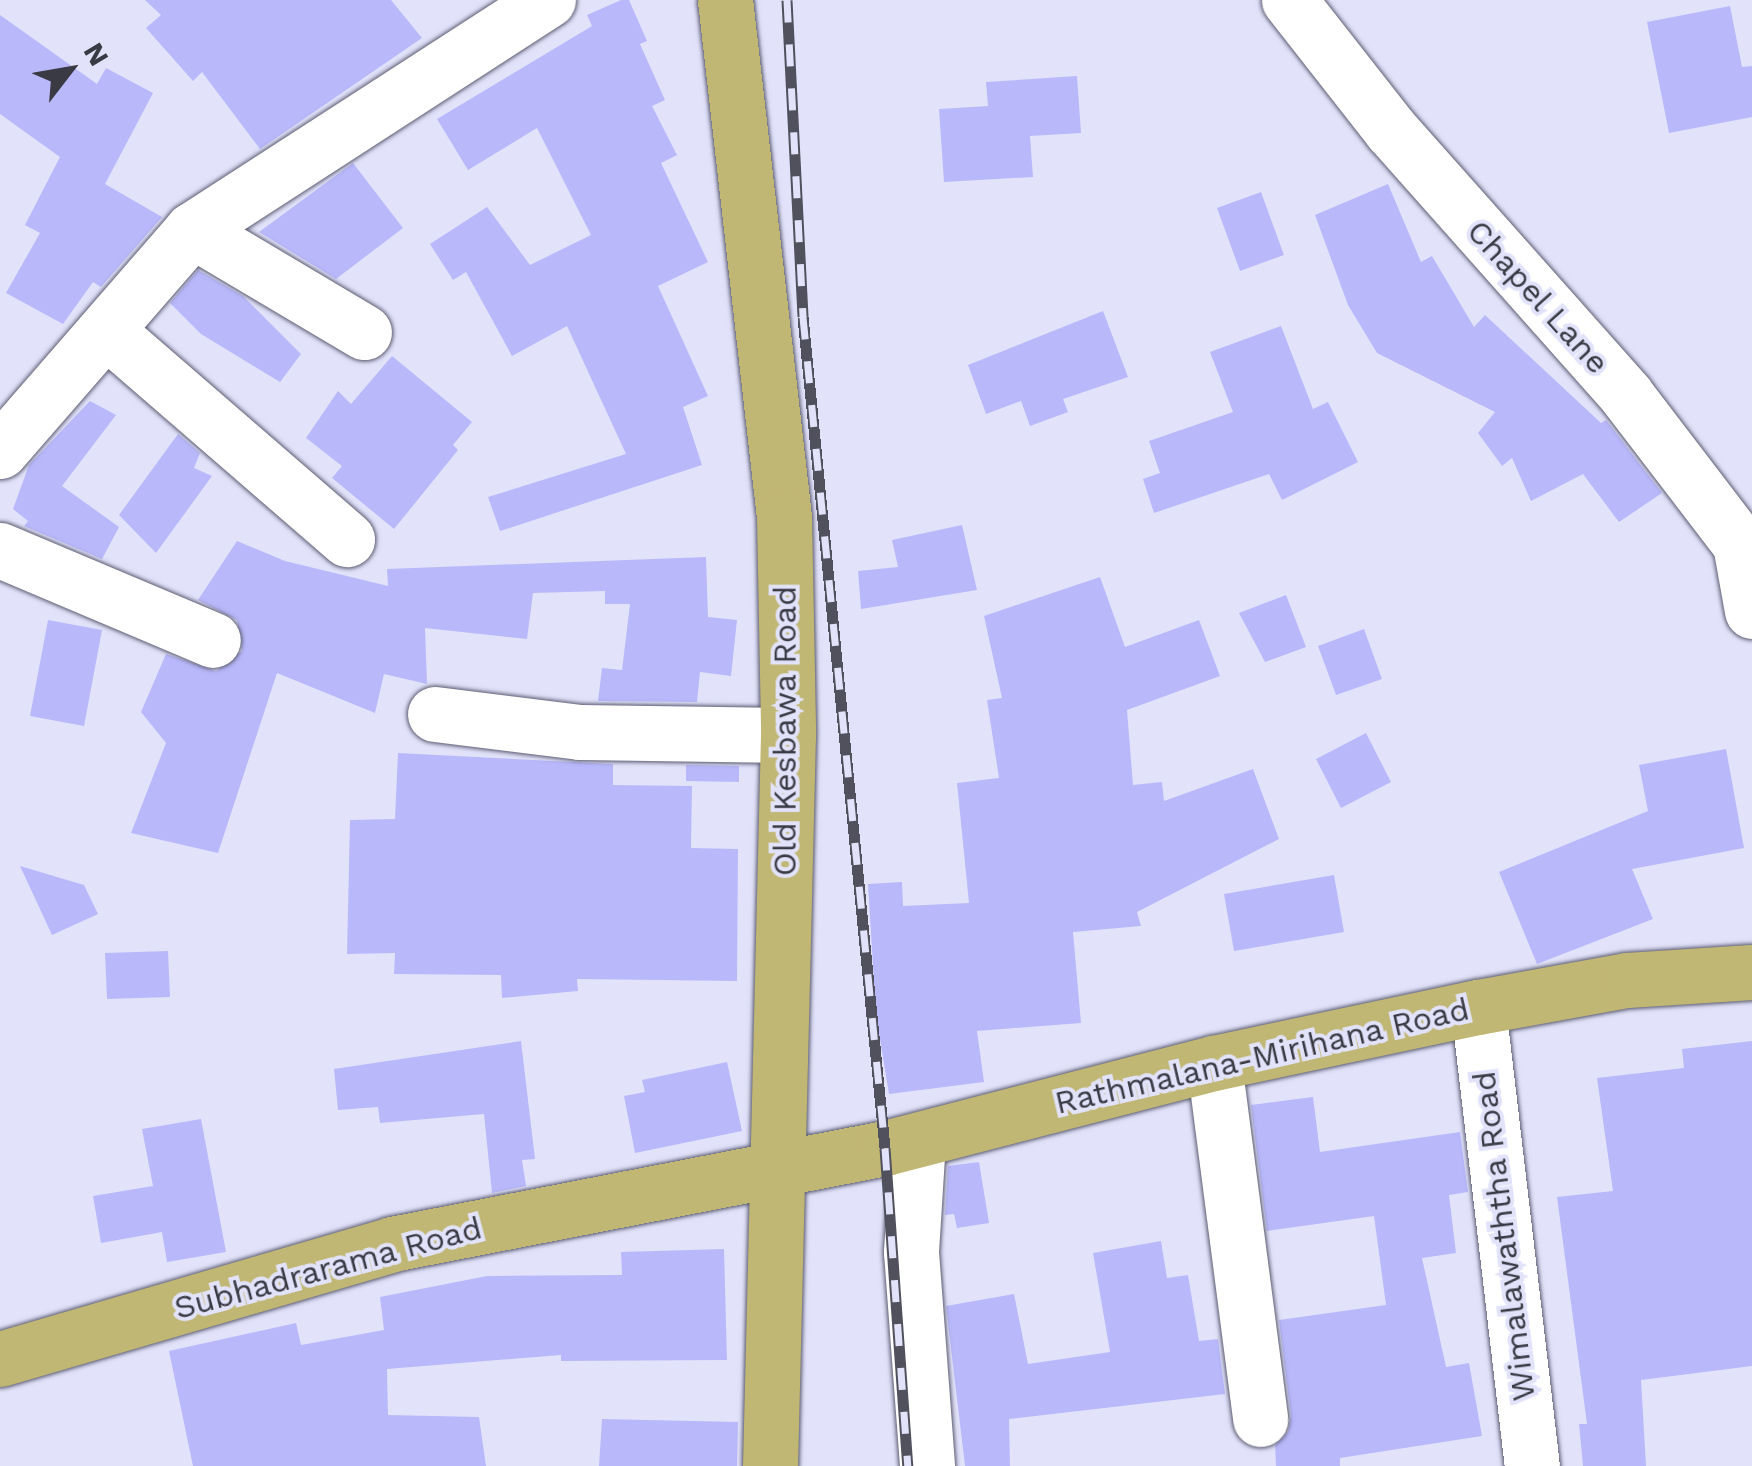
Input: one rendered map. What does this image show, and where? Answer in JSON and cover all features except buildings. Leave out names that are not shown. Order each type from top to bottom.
[{"type":"main road","name":"Old Kesbawa Road","points":[[725,0],[784,518],[788,735],[770,1466]]},
{"type":"main road","name":"Rathmalana-Mirihana Road","points":[[777,1170],[918,1140],[1214,1062],[1478,1007],[1627,980],[1752,972]]},
{"type":"main road","name":"Subhadrarama Road","points":[[0,1359],[392,1244],[777,1170]]},
{"type":"street","points":[[0,451],[109,333],[192,230],[548,0]]},
{"type":"street","name":"Chapel Lane","points":[[1290,0],[1416,160],[1626,395],[1740,544],[1752,611]]},
{"type":"street","points":[[192,230],[364,332]]},
{"type":"street","points":[[109,333],[346,539]]},
{"type":"street","points":[[0,550],[213,640]]},
{"type":"street","points":[[435,714],[580,732],[788,735]]},
{"type":"street","name":"Wimalawaththa Road","points":[[1478,1007],[1532,1466]]},
{"type":"street","points":[[1214,1062],[1260,1419]]},
{"type":"street","points":[[918,1140],[911,1252],[927,1466]]},
{"type":"railway","points":[[787,0],[803,317],[885,1148],[908,1466]]}]
